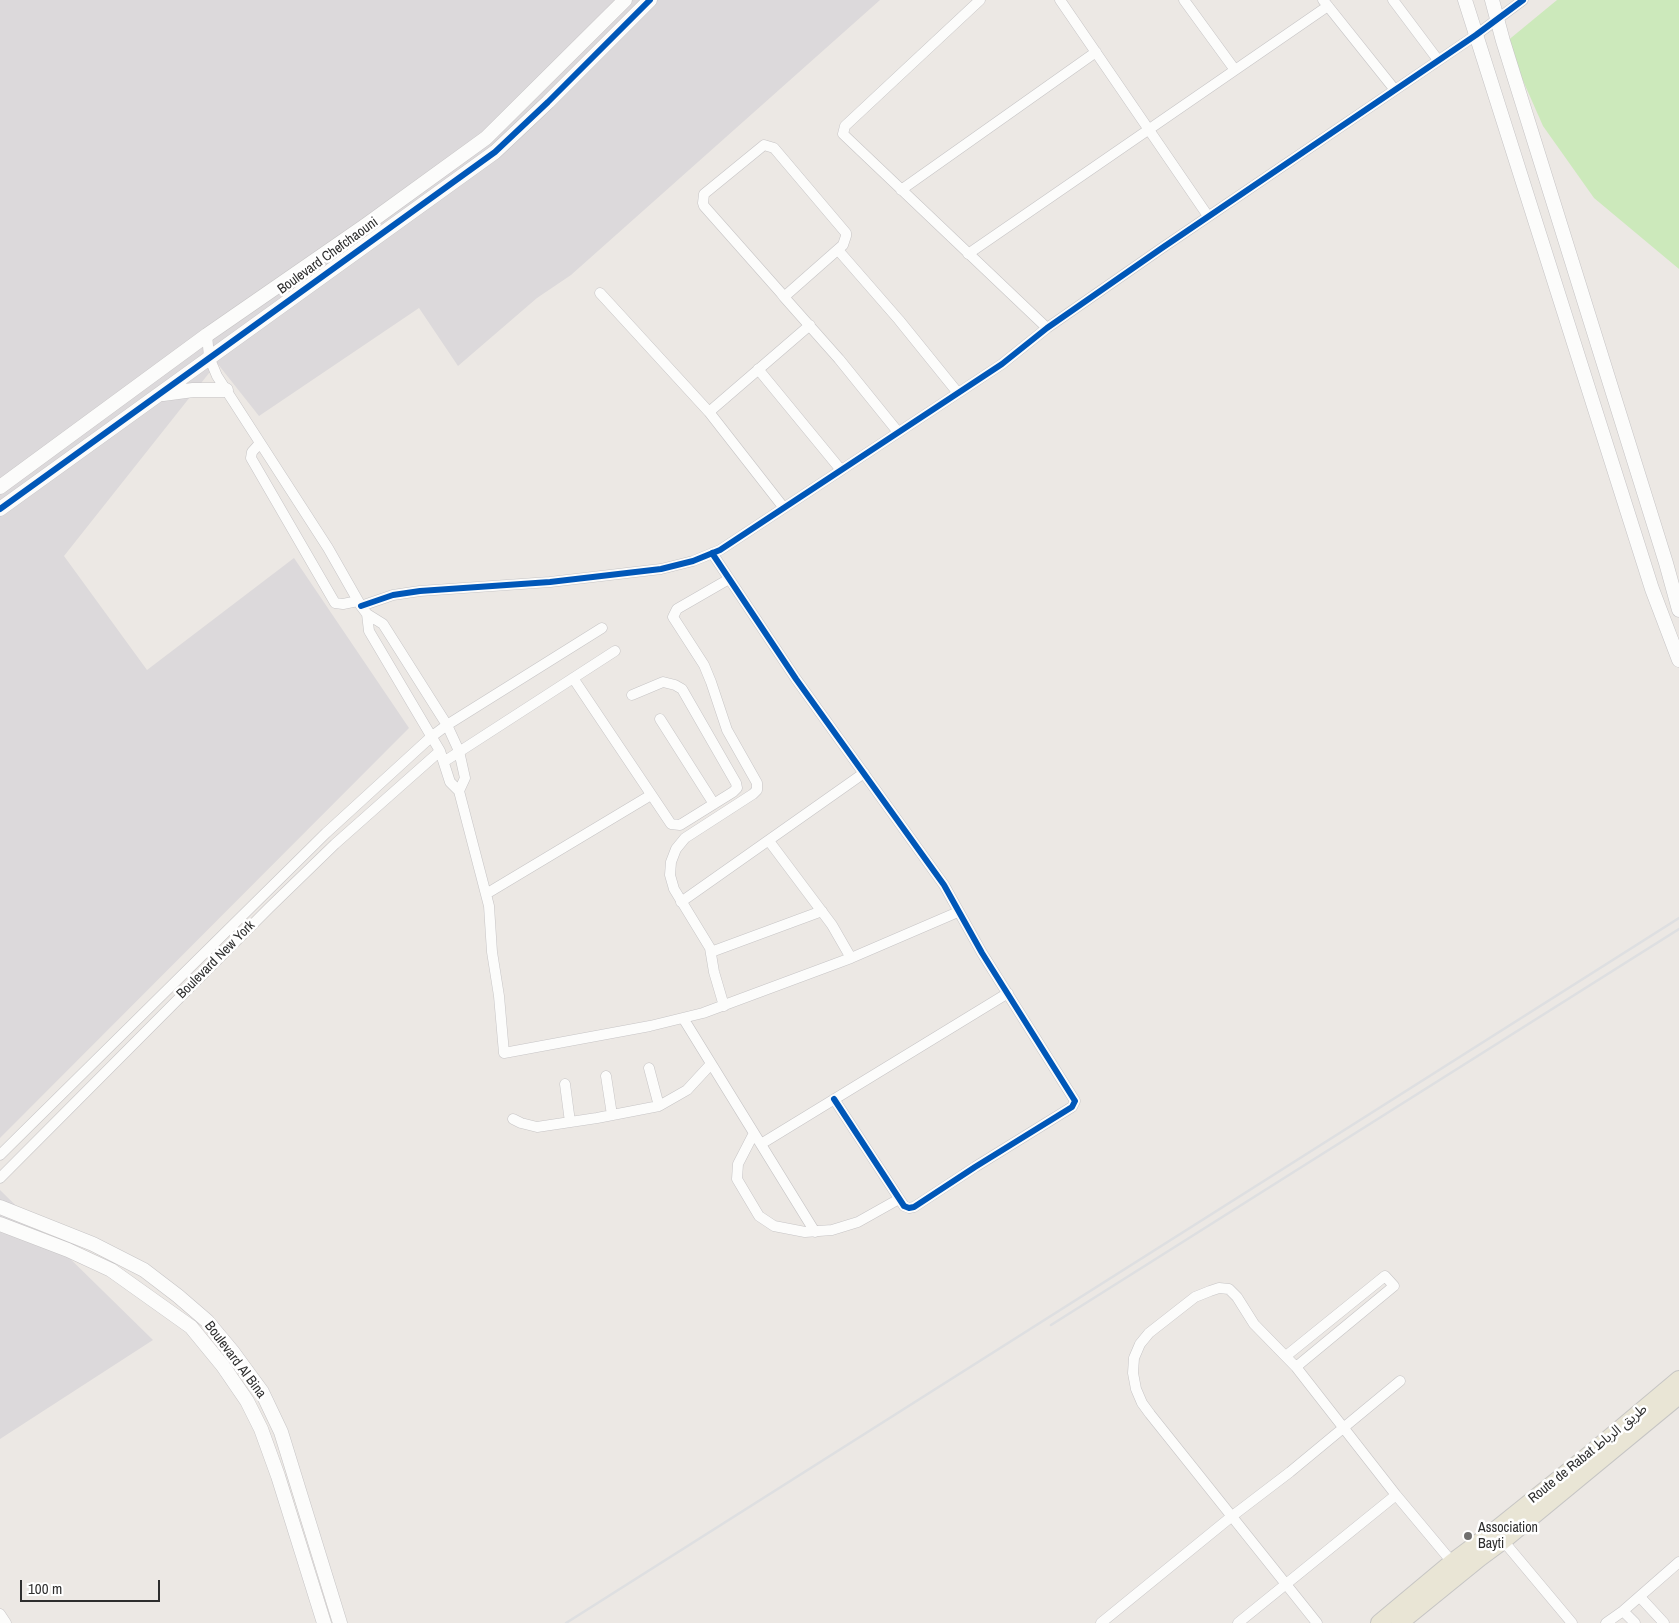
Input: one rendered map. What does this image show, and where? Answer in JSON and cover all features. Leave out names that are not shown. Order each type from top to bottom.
[{"type":"main road","name":"Route de Rabat طريق الرباط","points":[[1400,1623],[1480,1558],[1499,1536],[1679,1379]]},
{"type":"main road","name":"Route de Rabat طريق الرباط","points":[[1379,1623],[1452,1562],[1499,1536],[1679,1396]]},
{"type":"street","name":"Boulevard Chefchaouni","points":[[0,487],[207,335],[366,225],[486,138],[625,0]]},
{"type":"street","name":"Boulevard Chefchaouni","points":[[0,509],[495,152],[650,0]]},
{"type":"street","points":[[980,0],[845,126],[843,134],[1047,328]]},
{"type":"street","points":[[1060,0],[1208,216]]},
{"type":"street","points":[[1184,0],[1235,70]]},
{"type":"street","points":[[1393,0],[1438,60]]},
{"type":"street","points":[[1465,0],[1652,589],[1679,660]]},
{"type":"street","points":[[1492,0],[1679,610]]},
{"type":"street","points":[[260,443],[252,452],[251,458],[335,603],[362,607],[393,595],[420,590],[550,582],[661,570],[693,561],[729,545],[1002,364],[1047,328],[1208,216],[1476,36],[1523,0]]},
{"type":"street","points":[[968,254],[1235,70],[1326,3],[1395,90]]},
{"type":"street","points":[[901,190],[1096,52]]},
{"type":"street","points":[[784,297],[838,250],[845,242],[846,233],[771,146],[761,146],[704,194],[702,200],[704,206],[784,297],[810,325],[898,432]]},
{"type":"street","points":[[838,250],[899,320],[958,393]]},
{"type":"street","points":[[600,293],[709,412],[784,508]]},
{"type":"street","points":[[709,412],[810,325]]},
{"type":"street","points":[[207,335],[209,357],[217,376],[328,548],[362,607],[370,631],[440,751],[450,782],[460,791],[491,921],[492,952],[499,996],[504,1053],[650,1026],[724,1006],[851,958],[958,912]]},
{"type":"street","points":[[758,370],[841,470]]},
{"type":"street","points":[[160,394],[193,390],[226,390]]},
{"type":"street","points":[[64,441],[75,456]]},
{"type":"street","points":[[712,553],[796,679],[944,885],[958,912],[1075,1098],[1074,1105],[914,1207],[906,1207],[899,1199],[834,1099]]},
{"type":"street","points":[[724,1006],[707,941],[674,889],[670,876],[671,862],[676,849],[686,838],[753,794],[758,787],[756,780],[727,730],[704,665],[673,617],[677,609],[729,579]]},
{"type":"street","points":[[362,607],[383,624],[447,725],[459,751],[465,778],[460,791]]},
{"type":"street","name":"Boulevard New York","points":[[0,1155],[326,834],[431,738],[447,725],[602,628]]},
{"type":"street","points":[[444,762],[615,651]]},
{"type":"street","points":[[573,678],[669,822],[674,825],[680,824],[734,792],[737,788],[736,783],[685,692],[675,685],[663,682],[632,695]]},
{"type":"street","points":[[660,719],[714,804]]},
{"type":"street","name":"Boulevard New York","points":[[0,1178],[269,908],[335,844],[440,751]]},
{"type":"street","points":[[681,902],[864,773]]},
{"type":"street","points":[[486,894],[651,795]]},
{"type":"street","points":[[326,834],[335,844]]},
{"type":"street","points":[[769,840],[822,911],[851,958]]},
{"type":"street","points":[[260,898],[269,908]]},
{"type":"street","points":[[711,952],[822,911]]},
{"type":"street","points":[[761,1144],[1008,993]]},
{"type":"street","points":[[683,1018],[815,1232]]},
{"type":"street","points":[[134,1023],[145,1032]]},
{"type":"street","points":[[513,1119],[537,1127],[659,1106],[687,1090],[711,1064]]},
{"type":"street","points":[[649,1068],[659,1106]]},
{"type":"street","points":[[606,1076],[612,1115]]},
{"type":"street","points":[[565,1084],[570,1122]]},
{"type":"street","points":[[754,1133],[737,1169],[738,1183],[759,1216],[768,1224],[805,1232],[839,1228],[858,1222],[899,1199]]},
{"type":"street","name":"Boulevard Al Bina","points":[[0,1207],[93,1244],[144,1270],[193,1308],[220,1336],[262,1392],[281,1432],[340,1623]]},
{"type":"street","name":"Boulevard Al Bina","points":[[0,1224],[68,1250],[111,1270],[191,1327],[223,1366],[247,1401],[260,1429],[278,1476],[324,1623]]},
{"type":"street","points":[[1286,1356],[1385,1276],[1394,1286],[1296,1367]]},
{"type":"street","points":[[1316,1623],[1142,1402],[1136,1389],[1133,1373],[1134,1358],[1140,1344],[1148,1333],[1196,1297],[1219,1288],[1229,1289],[1237,1297],[1254,1324],[1296,1367],[1396,1495],[1452,1562]]},
{"type":"street","points":[[1342,1310],[1351,1321]]},
{"type":"street","points":[[1101,1623],[1400,1381]]},
{"type":"street","points":[[1238,1623],[1396,1495]]},
{"type":"street","points":[[1499,1536],[1572,1623]]},
{"type":"street","points":[[1606,1623],[1640,1597],[1679,1562]]},
{"type":"street","points":[[1640,1597],[1664,1623]]},
{"type":"street","points":[[1623,1611],[1635,1623]]},
{"type":"street","points":[[0,1614],[6,1623]]},
{"type":"shaded area","points":[[0,0],[880,0],[571,275],[537,298],[458,366],[419,308],[259,416],[217,363],[64,556],[147,670],[294,558],[409,728],[0,1138]]},
{"type":"shaded area","points":[[0,1190],[153,1340],[0,1439]]},
{"type":"green space","points":[[1557,0],[1679,0],[1679,269],[1594,198],[1543,126],[1506,42]]},
{"type":"railway","points":[[566,1623],[1679,918]]},
{"type":"railway","points":[[1051,1325],[1679,929]]},
{"type":"cycle path","points":[[0,509],[495,152],[650,0]]},
{"type":"cycle path","points":[[361,606],[393,595],[420,591],[550,582],[661,569],[693,561],[720,550],[1002,364],[1047,328],[1476,35],[1523,0]]},
{"type":"cycle path","points":[[712,553],[796,679],[944,885],[982,953],[1075,1101],[1072,1107],[914,1207],[909,1208],[904,1206],[834,1099]]},
{"type":"place","name":"Association Bayti","points":[[1468,1536]]}]
